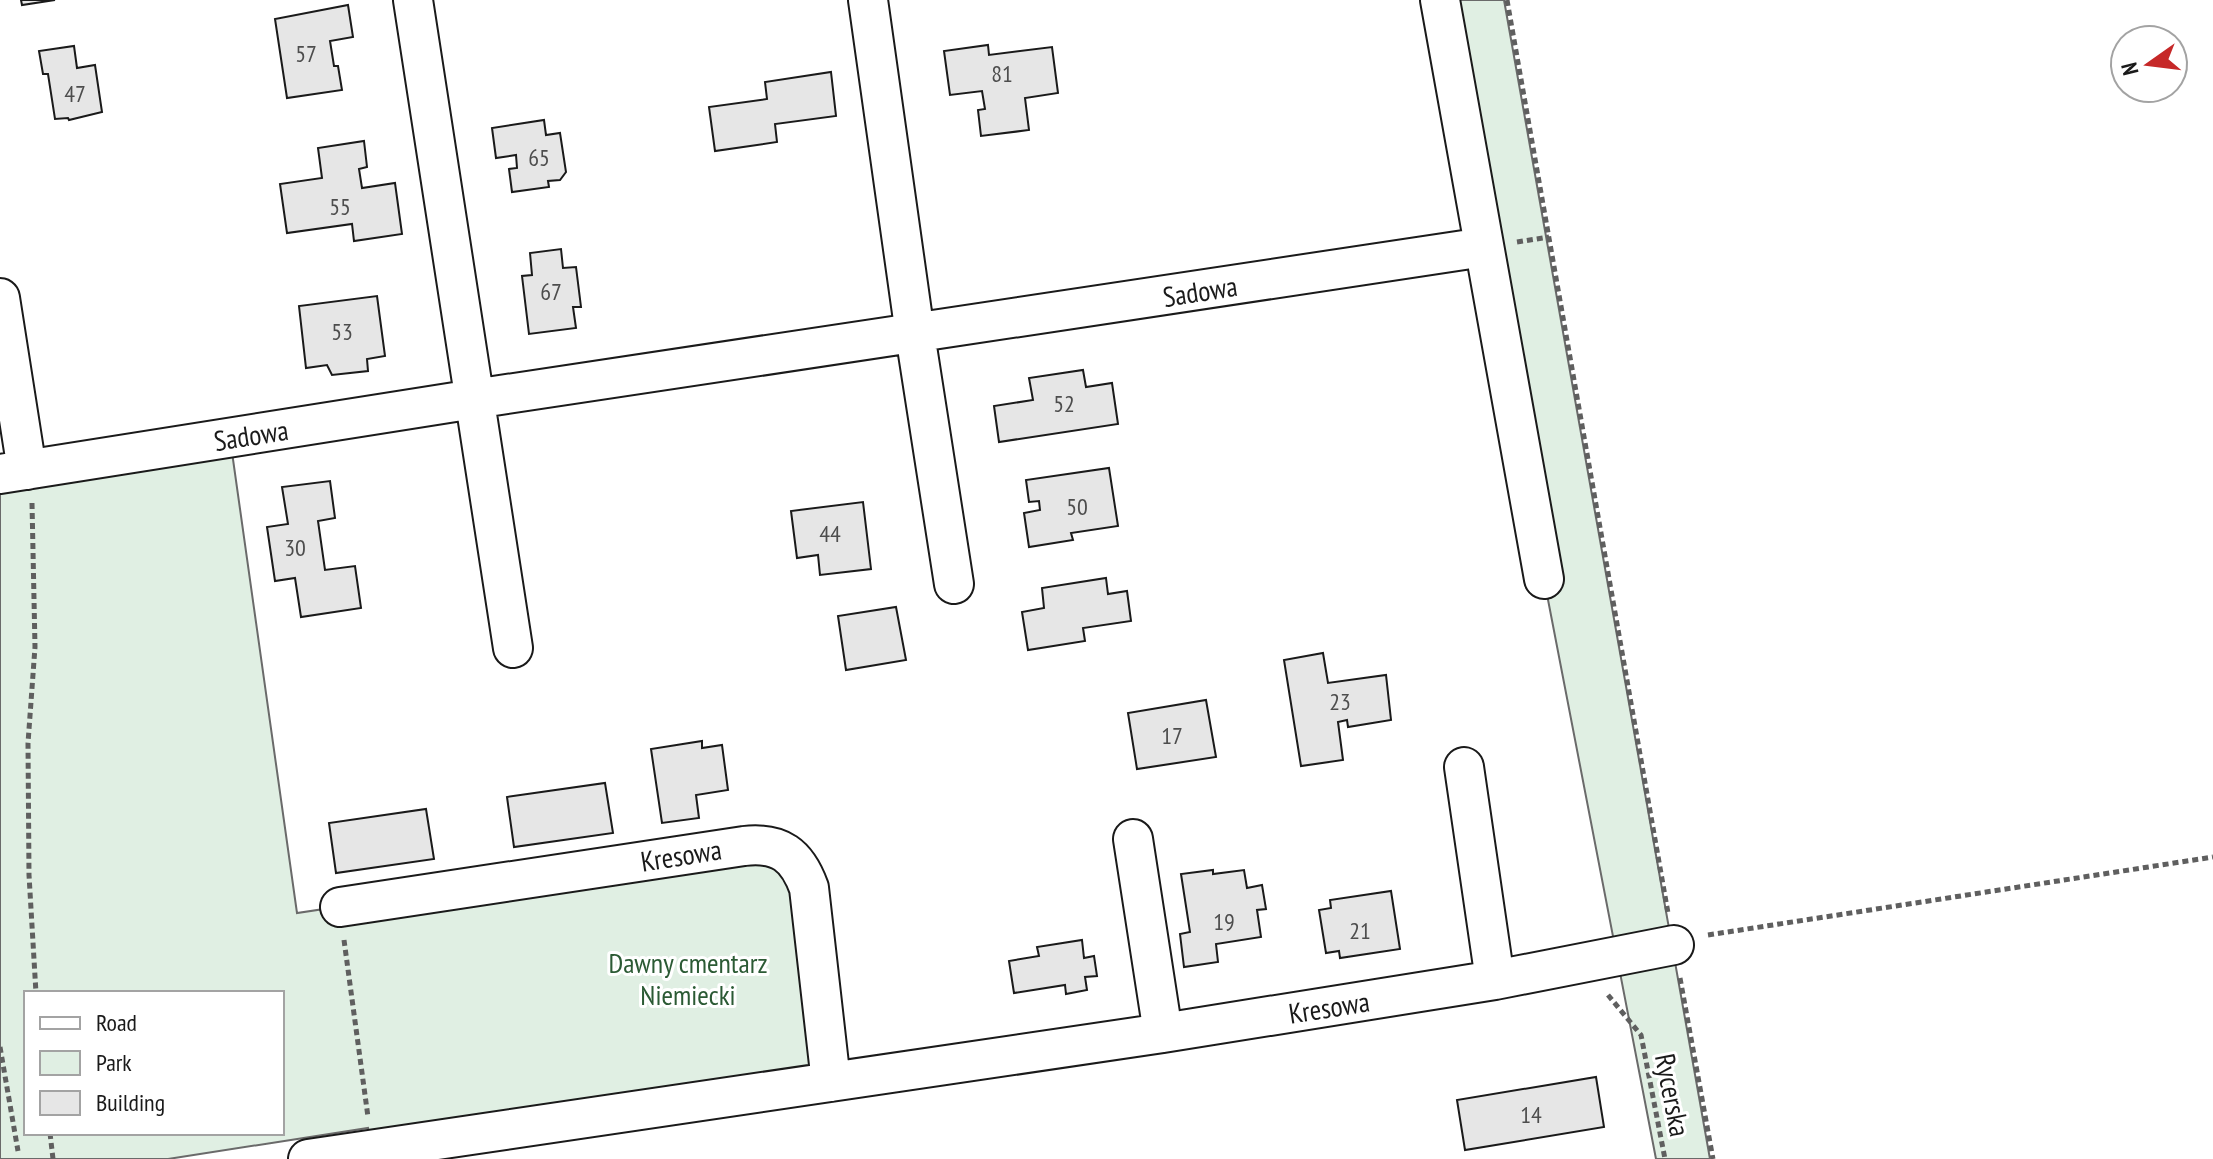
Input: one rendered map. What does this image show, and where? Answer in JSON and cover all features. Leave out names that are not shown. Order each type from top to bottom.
[{"type":"street","points":[[413,0],[513,648]]},
{"type":"street","points":[[868,0],[954,584]]},
{"type":"street","points":[[1440,0],[1544,579]]},
{"type":"street","name":"Sadowa","points":[[13,472],[474,399],[1484,247]]},
{"type":"street","points":[[0,298],[13,472]]},
{"type":"street","points":[[1464,767],[1495,980]]},
{"type":"street","points":[[1133,839],[1163,1033]]},
{"type":"street","name":"Kresowa","points":[[340,907],[744,846],[761,844],[778,848],[793,858],[803,871],[809,888],[831,1082]]},
{"type":"street","name":"Kresowa","points":[[308,1159],[1163,1033],[1495,980],[1689,940]]},
{"type":"path","points":[[1507,0],[1689,940],[1713,1159]]},
{"type":"path","points":[[13,472],[32,502],[35,647],[28,743],[29,875],[36,991]]},
{"type":"path","points":[[1689,940],[2213,857]]},
{"type":"path","points":[[340,907],[372,1150]]},
{"type":"path","name":"Rycerska","points":[[1582,963],[1641,1035],[1665,1159]]},
{"type":"path","points":[[0,1047],[18,1151]]},
{"type":"path","points":[[50,1135],[53,1159]]},
{"type":"green space","points":[[1440,0],[1504,0],[1710,1159],[1656,1159],[1544,579]]},
{"type":"green space","name":"Dawny cmentarz Niemiecki","points":[[230,438],[297,913],[744,846],[793,858],[831,1082],[372,1150],[368,1128],[168,1159],[0,1159],[0,474]]},
{"type":"building","points":[[21,0],[55,0],[22,5]]},
{"type":"building","points":[[348,5],[353,37],[330,41],[342,90],[287,98],[275,19]]},
{"type":"building","points":[[988,45],[989,55],[1052,47],[1058,93],[1025,98],[1029,130],[981,136],[978,110],[985,109],[982,91],[950,95],[944,51]]},
{"type":"building","points":[[74,46],[77,68],[95,65],[102,112],[69,120],[55,119],[48,74],[43,74],[39,51]]},
{"type":"building","points":[[831,72],[836,116],[775,124],[777,142],[715,151],[709,107],[767,99],[765,82]]},
{"type":"building","points":[[544,120],[546,135],[560,133],[566,172],[560,180],[548,181],[549,187],[512,192],[509,169],[517,168],[516,155],[496,158],[492,128]]},
{"type":"building","points":[[364,141],[367,167],[359,169],[362,188],[395,183],[402,234],[354,241],[352,224],[287,233],[280,184],[322,178],[318,148]]},
{"type":"building","points":[[561,249],[563,268],[576,267],[581,307],[573,307],[576,328],[529,334],[522,276],[532,275],[530,253]]},
{"type":"building","points":[[377,296],[385,356],[367,359],[368,371],[332,375],[327,365],[306,368],[299,306]]},
{"type":"building","points":[[1083,370],[1086,387],[1112,383],[1118,424],[999,442],[994,406],[1033,400],[1029,378]]},
{"type":"building","points":[[1109,468],[1118,526],[1071,533],[1073,540],[1029,547],[1024,513],[1040,510],[1039,501],[1029,502],[1026,480]]},
{"type":"building","points":[[330,481],[335,518],[318,521],[325,570],[355,566],[361,608],[301,617],[295,578],[275,581],[267,527],[288,524],[282,487]]},
{"type":"building","points":[[863,502],[871,569],[820,575],[818,555],[797,558],[791,511]]},
{"type":"building","points":[[1106,578],[1108,594],[1127,591],[1131,621],[1083,628],[1085,641],[1028,650],[1022,612],[1044,608],[1042,588]]},
{"type":"building","points":[[896,607],[906,660],[846,670],[838,616]]},
{"type":"building","points":[[1323,653],[1328,683],[1386,675],[1391,720],[1348,727],[1347,720],[1338,722],[1343,760],[1301,766],[1284,660]]},
{"type":"building","points":[[1206,700],[1216,757],[1137,769],[1128,713]]},
{"type":"building","points":[[702,741],[702,748],[722,745],[728,790],[696,795],[699,818],[662,823],[651,749]]},
{"type":"building","points":[[605,783],[613,833],[514,847],[507,797]]},
{"type":"building","points":[[426,809],[434,859],[336,873],[329,823]]},
{"type":"building","points":[[1213,870],[1213,874],[1244,870],[1247,888],[1262,885],[1266,909],[1257,910],[1261,937],[1216,944],[1218,962],[1184,967],[1180,934],[1190,932],[1181,874]]},
{"type":"building","points":[[1391,891],[1400,949],[1340,958],[1339,951],[1326,953],[1319,910],[1331,908],[1330,900]]},
{"type":"building","points":[[1082,940],[1084,958],[1094,956],[1097,976],[1085,977],[1087,990],[1066,994],[1065,985],[1014,993],[1009,961],[1039,956],[1037,947]]},
{"type":"building","points":[[1596,1077],[1604,1127],[1465,1150],[1457,1100]]}]
